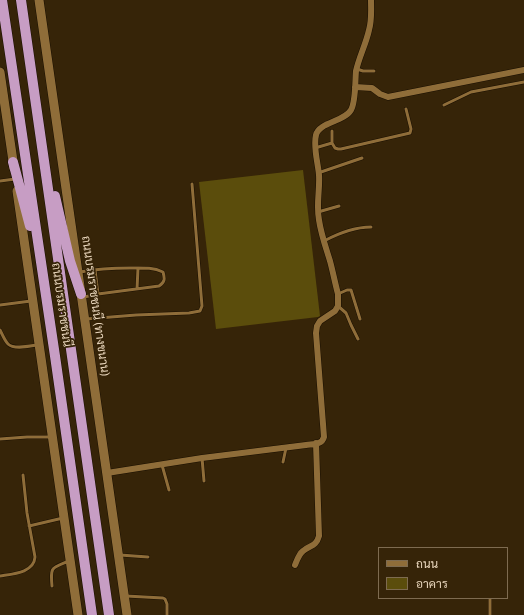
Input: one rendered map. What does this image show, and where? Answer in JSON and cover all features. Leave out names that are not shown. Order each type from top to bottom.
[{"type":"highway","name":"ถนนบรมราชชนนี","points":[[2,0],[92,615]]},
{"type":"highway","name":"ถนนบรมราชชนนี","points":[[21,0],[108,615]]},
{"type":"highway","points":[[13,162],[44,281]]},
{"type":"highway","points":[[46,171],[56,198],[70,261],[81,296]]},
{"type":"main road","name":"ถนนบรมราชชนนี (ทางขนาน)","points":[[39,0],[127,615]]},
{"type":"main road","points":[[0,72],[2,97],[13,162],[78,615]]},
{"type":"street","points":[[107,473],[202,458],[321,443],[323,440],[316,333],[317,326],[320,321],[334,311],[338,306],[338,294],[318,219],[319,184],[315,142],[318,130],[345,116],[351,111],[354,100],[357,69],[370,28],[371,0]]},
{"type":"street","points":[[355,87],[372,88],[380,94],[388,97],[524,70]]},
{"type":"street","points":[[295,565],[303,551],[315,544],[319,536],[316,443]]},
{"type":"lane","points":[[357,69],[363,71],[374,71]]},
{"type":"lane","points":[[444,105],[471,92],[524,82]]},
{"type":"lane","points":[[332,131],[332,143],[335,148],[341,149],[410,133],[411,129],[406,109]]},
{"type":"lane","points":[[315,148],[332,143]]},
{"type":"lane","points":[[318,173],[362,158]]},
{"type":"lane","points":[[0,180],[15,179]]},
{"type":"lane","points":[[85,320],[200,311],[202,306],[192,184]]},
{"type":"lane","points":[[318,212],[339,206]]},
{"type":"lane","points":[[324,241],[347,231],[362,227],[371,227]]},
{"type":"lane","points":[[137,289],[138,268]]},
{"type":"lane","points":[[78,273],[95,270],[148,268],[157,269],[164,272],[165,279],[164,283],[153,288],[81,296]]},
{"type":"lane","points":[[95,270],[98,294]]},
{"type":"lane","points":[[338,294],[351,290],[360,319]]},
{"type":"lane","points":[[0,305],[33,300]]},
{"type":"lane","points":[[338,306],[346,313],[358,339]]},
{"type":"lane","points":[[0,330],[8,344],[12,347],[16,348],[39,345]]},
{"type":"lane","points":[[0,439],[52,437]]},
{"type":"lane","points":[[283,462],[286,448]]},
{"type":"lane","points":[[202,458],[204,482]]},
{"type":"lane","points":[[162,465],[169,490]]},
{"type":"lane","points":[[0,576],[30,568],[35,561],[27,513],[23,475]]},
{"type":"lane","points":[[29,526],[64,518]]},
{"type":"lane","points":[[119,555],[148,557]]},
{"type":"lane","points":[[52,586],[52,569],[70,560]]},
{"type":"lane","points":[[124,596],[163,598],[167,604],[167,615]]},
{"type":"lane","points":[[490,599],[490,615]]},
{"type":"building","points":[[303,170],[320,316],[216,329],[199,182]]}]
